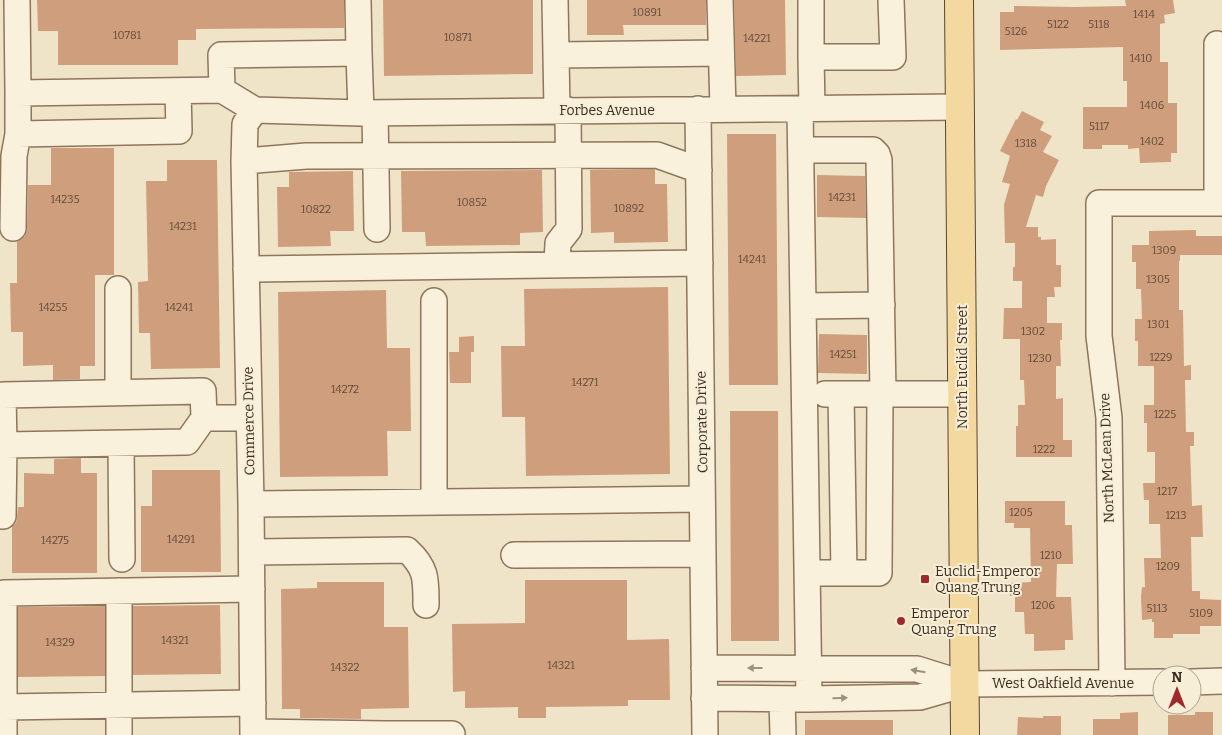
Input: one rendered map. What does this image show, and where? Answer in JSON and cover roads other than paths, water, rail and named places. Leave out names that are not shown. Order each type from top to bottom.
[{"type":"main road","name":"North Euclid Street","points":[[959,0],[965,735]]},
{"type":"street","points":[[13,228],[14,156],[18,134],[17,0]]},
{"type":"street","points":[[358,0],[359,53],[375,156],[377,229]]},
{"type":"street","points":[[555,0],[556,55],[568,155],[569,229],[558,243],[556,264]]},
{"type":"street","points":[[720,0],[723,109]]},
{"type":"street","points":[[809,699],[801,150],[811,57],[811,0]]},
{"type":"street","points":[[811,57],[893,57],[892,0]]},
{"type":"street","points":[[1217,44],[1220,202]]},
{"type":"street","points":[[222,90],[221,55],[359,53]]},
{"type":"street","points":[[556,55],[722,53]]},
{"type":"street","points":[[18,93],[222,90],[255,110]]},
{"type":"street","points":[[18,134],[179,131],[178,91]]},
{"type":"street","name":"Forbes Avenue","points":[[255,110],[368,113],[960,107]]},
{"type":"street","name":"Corporate Drive","points":[[698,109],[705,735]]},
{"type":"street","name":"Commerce Drive","points":[[253,734],[250,418],[244,161],[245,124],[255,110]]},
{"type":"street","points":[[801,150],[873,150],[877,154],[880,166],[882,305],[879,573],[808,573]]},
{"type":"street","points":[[244,161],[306,156],[657,155],[699,170]]},
{"type":"street","name":"North McLean Drive","points":[[1112,683],[1109,418],[1099,336],[1099,203],[1220,202]]},
{"type":"street","points":[[246,269],[700,263]]},
{"type":"street","points":[[118,289],[118,392]]},
{"type":"street","points":[[434,301],[434,502]]},
{"type":"street","points":[[804,306],[882,305]]},
{"type":"street","points":[[3,516],[3,395],[202,391],[204,418],[187,442],[4,445]]},
{"type":"street","points":[[805,394],[962,394]]},
{"type":"street","points":[[841,394],[844,573]]},
{"type":"street","points":[[204,418],[250,418]]},
{"type":"street","points":[[121,444],[122,559]]},
{"type":"street","points":[[251,504],[702,499]]},
{"type":"street","points":[[252,552],[406,550],[422,567],[426,581],[426,605]]},
{"type":"street","points":[[514,555],[703,554]]},
{"type":"street","points":[[4,735],[4,593],[252,589]]},
{"type":"street","points":[[119,591],[119,735]]},
{"type":"street","points":[[704,668],[917,669],[964,684]]},
{"type":"street","points":[[1202,682],[1222,681]]},
{"type":"street","name":"West Oakfield Avenue","points":[[964,684],[1152,682]]},
{"type":"street","points":[[704,698],[920,697],[964,684]]},
{"type":"street","points":[[782,699],[782,735]]},
{"type":"street","points":[[4,707],[253,703]]},
{"type":"street","points":[[253,734],[452,734]]},
{"type":"place","name":"Euclid-Emperor Quang Trung","points":[[925,579]]},
{"type":"place","name":"Emperor Quang Trung","points":[[901,621]]}]
